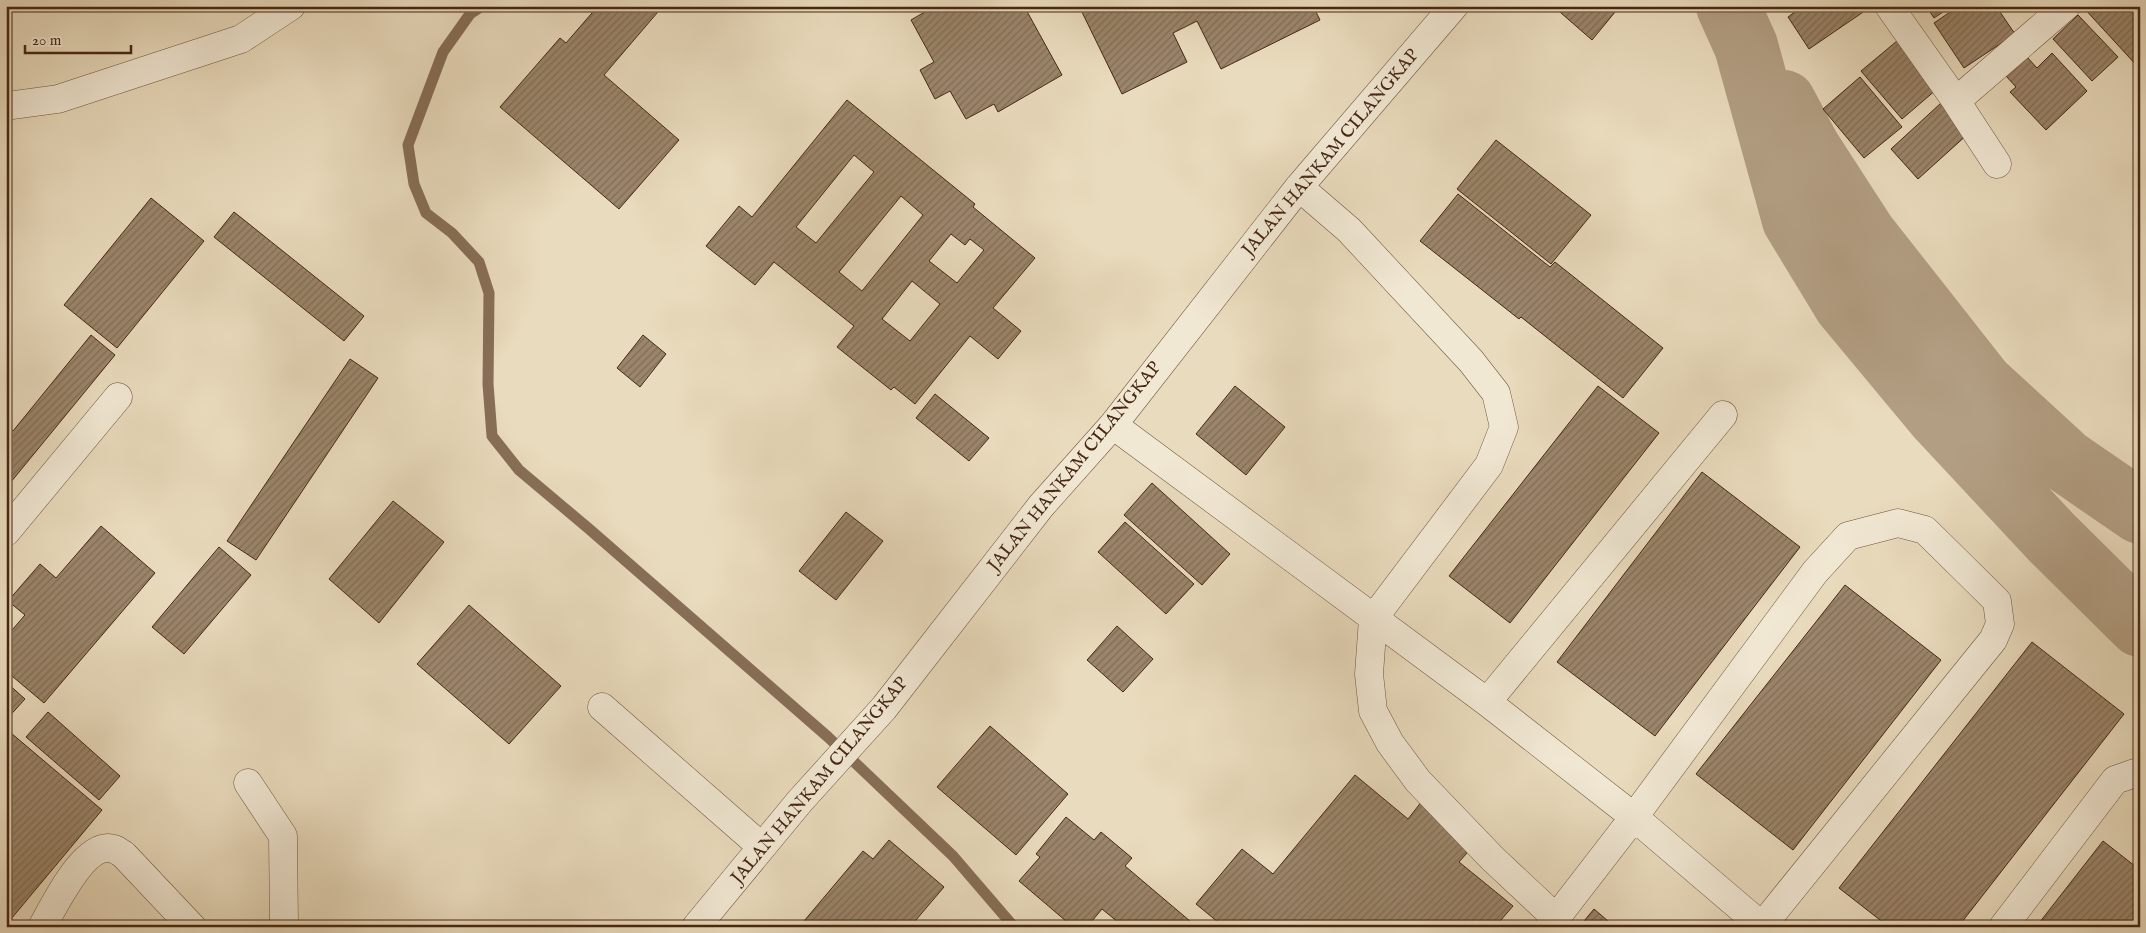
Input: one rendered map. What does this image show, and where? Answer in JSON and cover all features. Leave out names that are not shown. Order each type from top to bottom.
[{"type":"street","points":[[6,106],[58,99],[241,39],[291,6]]},
{"type":"street","name":"JALAN HANKAM CILANGKAP","points":[[696,927],[800,801],[884,708],[1041,506],[1113,425],[1299,187],[1454,6]]},
{"type":"street","points":[[1890,6],[1997,164]]},
{"type":"street","points":[[1956,101],[2066,6]]},
{"type":"street","points":[[1113,425],[1373,619],[1487,702],[1634,817],[1762,927],[1993,640],[2000,624],[1997,601],[1925,530],[1898,523],[1848,536],[1814,572],[1634,817],[1552,922],[1418,781],[1390,743],[1372,711],[1369,674],[1373,619],[1489,465],[1504,427],[1496,393],[1471,361],[1349,230],[1299,187]]},
{"type":"street","points":[[6,532],[118,397]]},
{"type":"street","points":[[1487,702],[1723,415]]},
{"type":"street","points":[[602,707],[762,847]]},
{"type":"street","points":[[2003,927],[2115,780],[2135,773],[2140,776]]},
{"type":"street","points":[[248,783],[283,836],[284,927]]},
{"type":"street","points":[[42,927],[70,877],[81,865],[102,849],[113,848],[124,855],[192,927]]},
{"type":"building","points":[[598,6],[663,6],[604,75],[679,140],[619,209],[500,107],[560,38],[566,43]]},
{"type":"building","points":[[935,6],[1024,6],[1062,75],[998,112],[994,104],[966,119],[950,91],[935,99],[920,70],[934,62],[911,20]]},
{"type":"building","points":[[1079,6],[1313,6],[1320,20],[1221,69],[1197,21],[1173,33],[1187,62],[1122,94]]},
{"type":"building","points":[[1553,6],[1620,6],[1592,40]]},
{"type":"building","points":[[1792,6],[1872,6],[1809,49],[1788,17],[1796,11]]},
{"type":"building","points":[[1926,6],[1952,6],[1934,18]]},
{"type":"building","points":[[1959,6],[2009,6],[2000,12],[2015,34],[1964,68],[1934,23]]},
{"type":"building","points":[[2082,6],[2140,6],[2140,65],[2138,67]]},
{"type":"building","points":[[2078,15],[2118,57],[2092,81],[2053,39]]},
{"type":"building","points":[[1897,41],[1937,89],[1902,119],[1861,71]]},
{"type":"building","points":[[2052,53],[2087,91],[2046,130],[2010,92],[2016,87],[2006,76],[2027,57],[2037,68]]},
{"type":"building","points":[[1860,77],[1902,127],[1864,158],[1823,109]]},
{"type":"building","points":[[847,100],[975,204],[973,207],[1035,258],[993,308],[1021,331],[998,359],[970,336],[915,404],[894,387],[891,390],[837,347],[854,326],[774,262],[755,285],[706,246],[739,206],[752,217]],"holes":[[[854,155],[874,172],[816,243],[796,227]],[[901,196],[923,215],[862,291],[839,272]],[[951,234],[965,245],[970,239],[984,250],[957,283],[929,261]],[[912,281],[940,304],[910,341],[882,319]]]},
{"type":"building","points":[[1941,103],[1969,133],[1918,179],[1891,149]]},
{"type":"building","points":[[1496,140],[1591,215],[1551,264],[1457,189]]},
{"type":"building","points":[[1458,194],[1550,267],[1555,262],[1663,348],[1623,398],[1521,317],[1519,319],[1420,241]]},
{"type":"building","points":[[151,198],[204,241],[117,348],[64,305]]},
{"type":"building","points":[[234,212],[364,316],[344,341],[214,237]]},
{"type":"building","points":[[91,335],[115,355],[6,488],[6,425],[13,431]]},
{"type":"building","points":[[643,335],[666,354],[640,387],[617,368]]},
{"type":"building","points":[[350,359],[378,378],[256,560],[227,541]]},
{"type":"building","points":[[1235,386],[1285,427],[1246,475],[1196,434]]},
{"type":"building","points":[[1598,386],[1659,433],[1510,623],[1449,576]]},
{"type":"building","points":[[935,394],[989,438],[969,461],[916,418]]},
{"type":"building","points":[[1702,472],[1800,547],[1655,736],[1557,662]]},
{"type":"building","points":[[1152,483],[1230,554],[1202,585],[1124,515]]},
{"type":"building","points":[[393,501],[444,542],[379,623],[329,579]]},
{"type":"building","points":[[846,512],[883,541],[836,600],[799,571]]},
{"type":"building","points":[[1125,522],[1194,584],[1166,614],[1098,552]]},
{"type":"building","points":[[101,526],[155,573],[44,703],[6,671],[6,637],[25,615],[8,601],[40,564],[56,578]]},
{"type":"building","points":[[219,547],[251,575],[184,654],[152,627]]},
{"type":"building","points":[[1845,585],[1941,660],[1793,850],[1696,774]]},
{"type":"building","points":[[469,605],[561,686],[509,744],[417,664]]},
{"type":"building","points":[[1117,626],[1153,659],[1123,692],[1087,660]]},
{"type":"building","points":[[2032,642],[2124,714],[1958,927],[1889,927],[1839,888]]},
{"type":"building","points":[[6,682],[25,699],[6,720]]},
{"type":"building","points":[[48,712],[120,776],[99,800],[26,737]]},
{"type":"building","points":[[990,726],[1068,794],[1016,855],[937,787]]},
{"type":"building","points":[[11,733],[102,810],[6,925],[6,739]]},
{"type":"building","points":[[1355,775],[1408,819],[1422,801],[1474,845],[1459,862],[1513,906],[1495,927],[1224,927],[1196,904],[1242,849],[1273,874]]},
{"type":"building","points":[[1066,817],[1094,840],[1101,832],[1132,858],[1125,866],[1197,927],[1124,927],[1102,909],[1087,927],[1073,927],[1019,881],[1040,857],[1036,854]]},
{"type":"building","points":[[889,840],[944,887],[910,927],[799,927],[863,851],[873,859]]},
{"type":"building","points":[[2103,841],[2140,870],[2140,927],[2036,927]]},
{"type":"building","points":[[1594,909],[1615,927],[1579,927]]},
{"type":"waterway","points":[[482,6],[470,14],[443,52],[408,145],[414,184],[426,213],[452,233],[479,262],[489,293],[488,384],[492,436],[519,470],[828,737],[953,856],[1014,927]]},
{"type":"waterway","points":[[1728,6],[1746,46],[1794,220],[1845,304],[1939,417],[2051,537],[2140,625]]},
{"type":"waterway","points":[[1784,102],[1809,149],[1864,234],[1982,384],[2066,461],[2140,512]]}]
